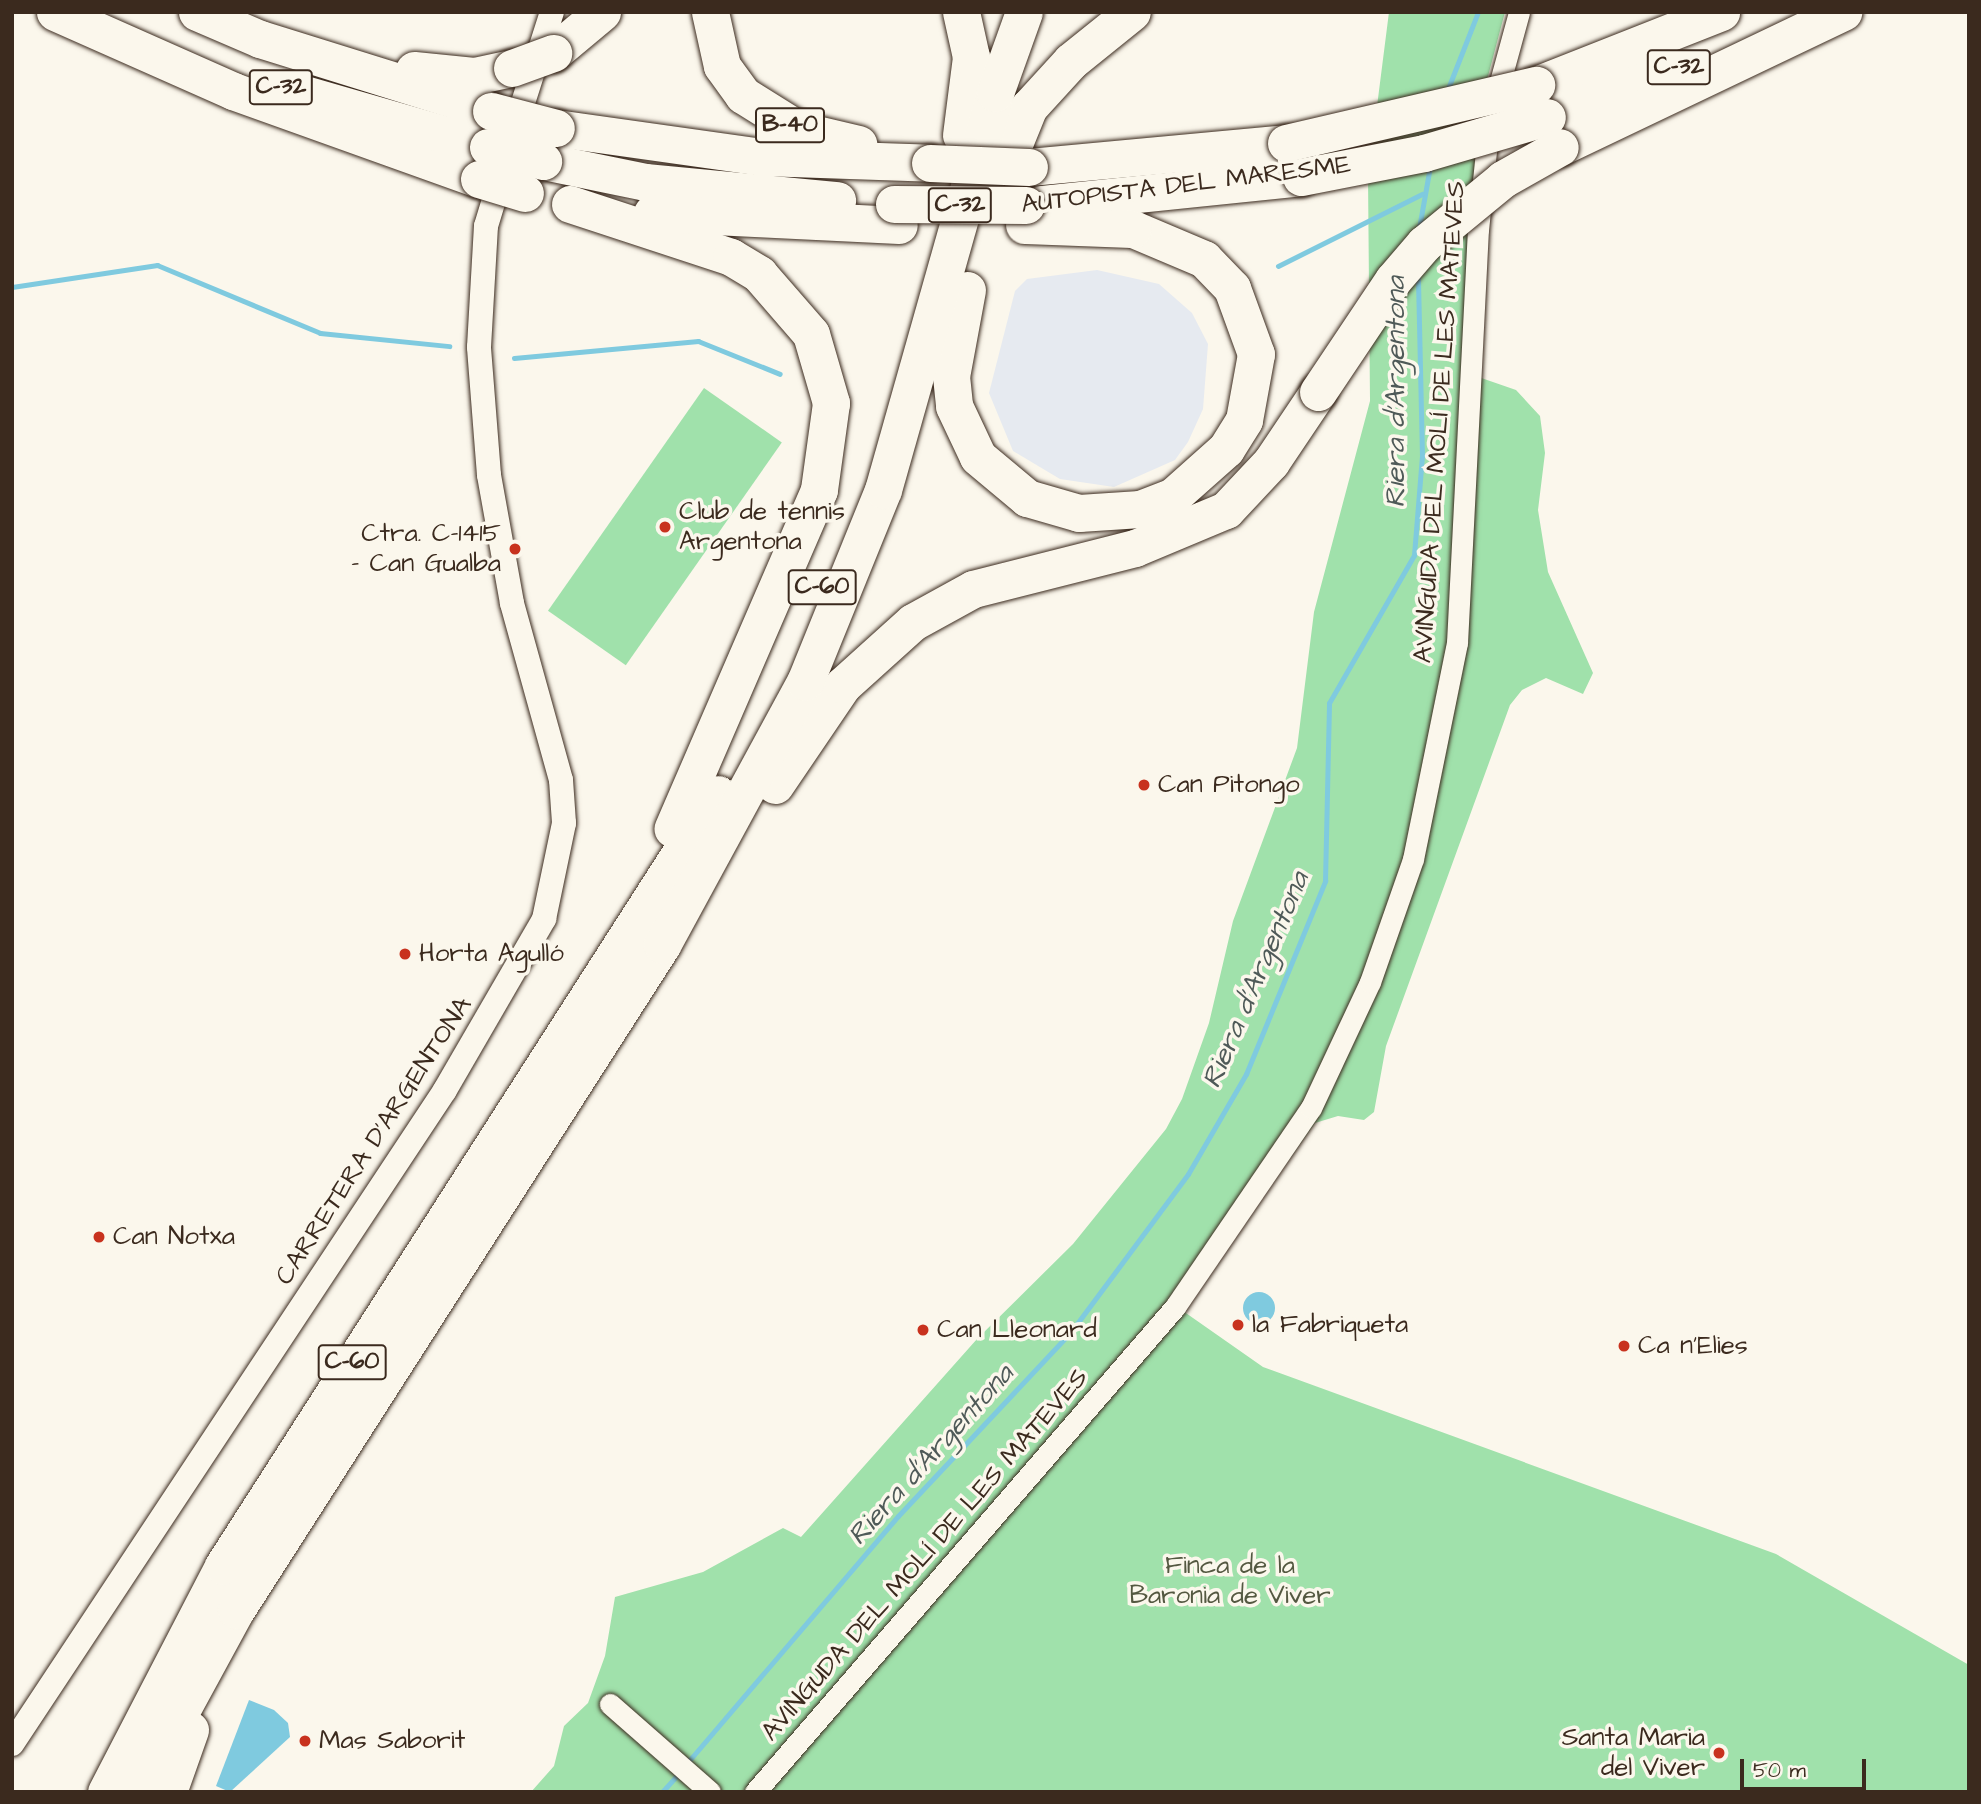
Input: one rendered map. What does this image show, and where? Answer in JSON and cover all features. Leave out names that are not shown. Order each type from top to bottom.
[{"type":"highway","points":[[55,12],[233,91],[483,163],[525,193],[570,204],[731,257],[759,274],[811,334],[831,403],[820,491],[619,944]]},
{"type":"highway","name":"C-32","points":[[80,12],[483,163]]},
{"type":"highway","name":"AUTOPISTA DEL MARESME","points":[[197,12],[260,39],[491,111],[550,144],[645,182],[896,215],[1025,215],[1301,177],[1424,153],[1547,116]]},
{"type":"highway","points":[[233,12],[426,74],[474,76],[512,68],[552,53],[602,12]]},
{"type":"highway","points":[[950,182],[970,93],[971,57],[961,12]]},
{"type":"highway","name":"C-60","points":[[106,1792],[223,1566],[729,775],[834,561],[950,182],[982,100],[991,49],[986,12]]},
{"type":"highway","points":[[950,182],[995,93],[1024,12]]},
{"type":"highway","points":[[950,182],[1022,83],[1094,12]]},
{"type":"highway","points":[[1025,215],[1133,229],[1172,241],[1204,259],[1247,315],[1256,354],[1244,420],[1202,476],[1172,496],[1112,514],[1079,513],[1027,498],[978,457],[959,419],[951,376],[964,298],[1018,125],[1071,61],[1132,12]]},
{"type":"highway","name":"C-32","points":[[1547,116],[1721,12]]},
{"type":"highway","name":"C-32","points":[[1547,116],[1809,12]]},
{"type":"highway","points":[[662,945],[701,898],[822,713],[866,660],[913,622],[973,589],[1135,548],[1226,510],[1271,462],[1393,279],[1424,244],[1503,179],[1547,116],[1843,12]]},
{"type":"highway","name":"B-40","points":[[710,13],[722,66],[743,96],[774,118],[950,182]]},
{"type":"highway","name":"AUTOPISTA DEL MARESME","points":[[483,163],[550,144],[762,157],[950,182],[1029,167],[1547,116]]},
{"type":"highway","name":"C-60","points":[[137,1792],[236,1610],[662,945],[820,650],[883,490],[950,182]]},
{"type":"highway","points":[[570,204],[688,217],[896,215]]},
{"type":"highway","points":[[168,1792],[236,1610]]},
{"type":"street","name":"CARRETERA D'ARGENTONA","points":[[12,1744],[445,1090],[544,919],[564,823],[561,780],[512,603],[489,475],[479,346],[486,226],[552,12]]},
{"type":"street","name":"AVINGUDA DEL MOLÍ DE LES MATEVES","points":[[755,1792],[1175,1307],[1311,1108],[1370,982],[1413,859],[1457,643],[1478,230],[1489,122],[1519,12]]},
{"type":"street","points":[[617,1711],[710,1792]]},
{"type":"shaded area","points":[[1097,270],[1159,284],[1192,313],[1208,344],[1203,409],[1188,442],[1175,460],[1114,487],[1060,479],[1013,451],[989,393],[1015,291],[1027,279]]},
{"type":"green space","name":"Finca de la Baronia de Viver","points":[[1389,12],[1505,12],[1478,114],[1464,372],[1516,390],[1540,416],[1545,453],[1538,510],[1548,572],[1593,673],[1583,694],[1546,678],[1522,690],[1510,705],[1386,1046],[1374,1112],[1364,1120],[1338,1116],[1315,1123],[1183,1311],[1263,1367],[1776,1554],[1969,1665],[1969,1792],[531,1792],[554,1766],[564,1726],[588,1703],[605,1656],[615,1597],[703,1572],[783,1528],[801,1537],[977,1339],[1073,1244],[1166,1129],[1182,1099],[1209,1023],[1233,921],[1297,748],[1314,612],[1370,401],[1368,177]]},
{"type":"green space","name":"Club de tennis Argentona","points":[[704,388],[782,442],[626,665],[548,611]]},
{"type":"water","points":[[1259,1292],[1270,1297],[1275,1308],[1270,1319],[1259,1324],[1248,1319],[1243,1308],[1248,1297]]},
{"type":"water","points":[[249,1700],[274,1710],[288,1723],[290,1737],[230,1792],[216,1786]]},
{"type":"waterway","name":"Riera d'Argentona","points":[[1447,91],[1478,12]]},
{"type":"waterway","name":"Riera d'Argentona","points":[[1419,228],[1430,166]]},
{"type":"waterway","points":[[1278,266],[1422,194]]},
{"type":"waterway","points":[[12,287],[157,265],[320,333],[449,346]]},
{"type":"waterway","name":"Riera d'Argentona","points":[[687,1763],[898,1516],[1070,1333],[1188,1174],[1246,1074],[1325,881],[1329,703],[1414,555],[1422,456],[1418,273]]},
{"type":"waterway","points":[[514,358],[698,341],[780,374]]},
{"type":"waterway","name":"Riera d'Argentona","points":[[662,1792],[681,1771]]},
{"type":"place","name":"Club de tennis Argentona","points":[[665,527]]},
{"type":"place","name":"Ctra. C-1415 - Can Gualba","points":[[515,549]]},
{"type":"place","name":"Can Pitongo","points":[[1144,785]]},
{"type":"place","name":"Horta Agulló","points":[[405,954]]},
{"type":"place","name":"Can Notxa","points":[[99,1237]]},
{"type":"place","name":"la Fabriqueta","points":[[1238,1325]]},
{"type":"place","name":"Can Lleonard","points":[[923,1330]]},
{"type":"place","name":"Ca n'Elies","points":[[1624,1346]]},
{"type":"place","name":"Mas Saborit","points":[[305,1741]]},
{"type":"place","name":"Santa Maria del Viver","points":[[1719,1753]]}]
